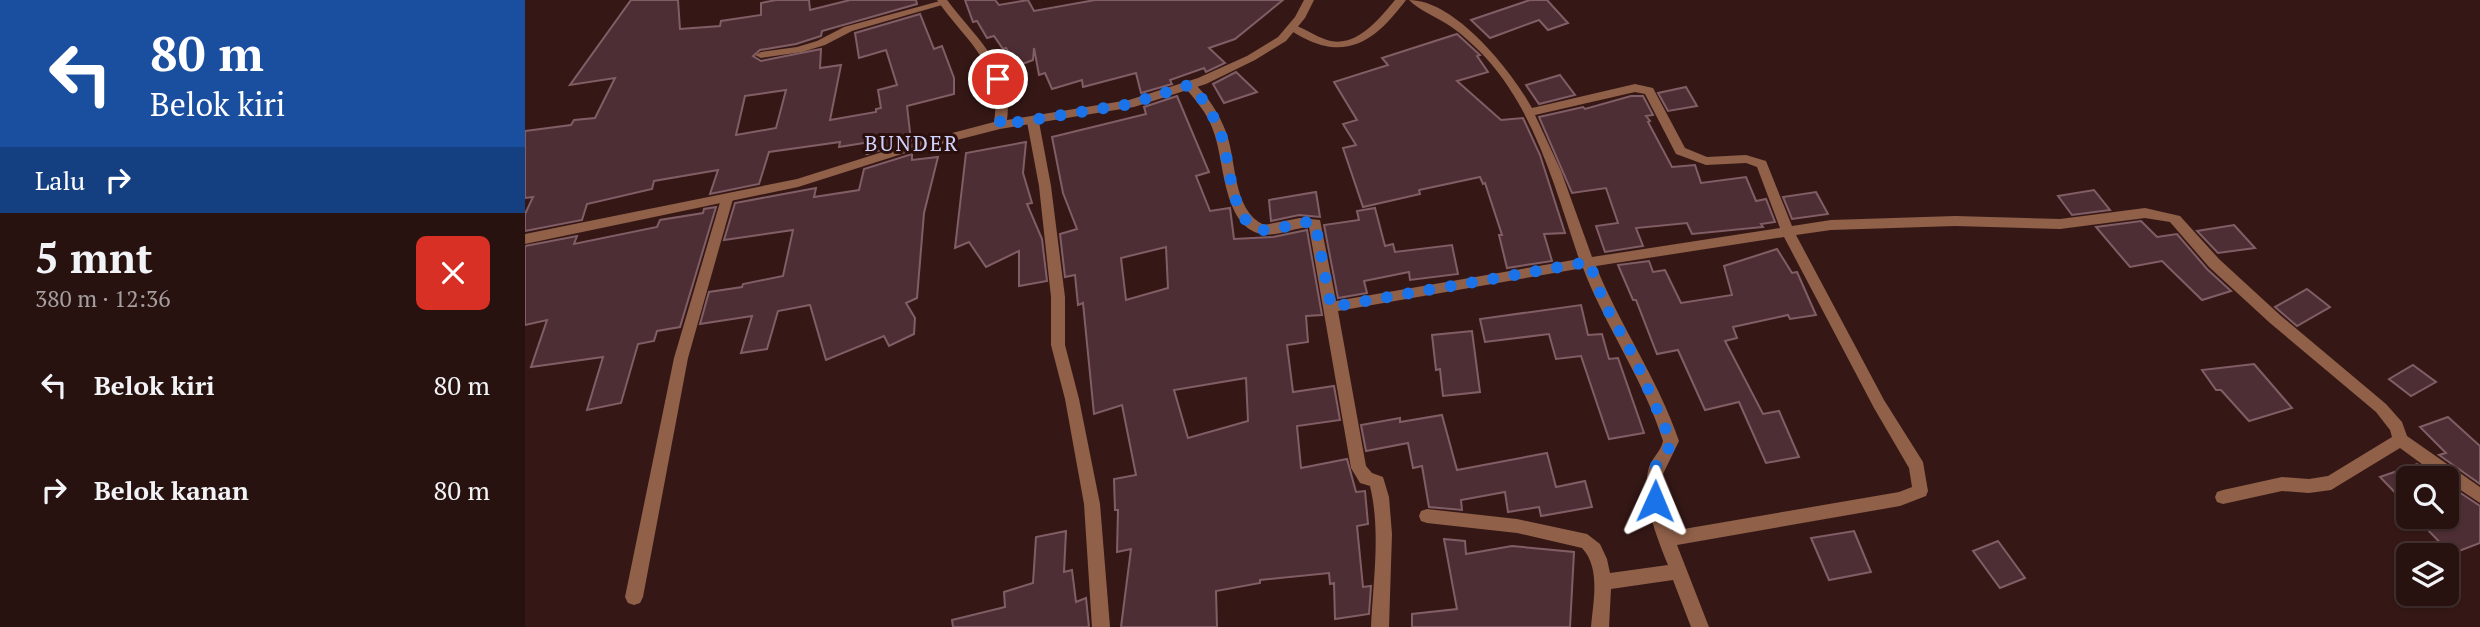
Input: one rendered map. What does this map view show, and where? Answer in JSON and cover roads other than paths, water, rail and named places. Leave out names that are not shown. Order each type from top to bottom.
[{"type":"street","points":[[525,240],[727,200],[798,183],[899,150],[1000,125],[1130,104],[1189,85],[1251,58],[1282,39],[1309,0]]},
{"type":"street","points":[[1292,27],[1328,43],[1344,45],[1369,33],[1401,0]]},
{"type":"street","points":[[1414,0],[1447,16],[1487,52],[1506,72],[1531,112],[1604,303],[1635,359],[1671,441],[1668,450],[1658,460],[1655,472],[1655,501],[1699,627]]},
{"type":"street","points":[[761,55],[798,50],[821,43],[848,29],[943,2],[990,64],[998,79],[1002,92],[1000,125]]},
{"type":"street","points":[[1189,85],[1200,94],[1220,131],[1239,208],[1253,226],[1266,230],[1307,222],[1315,223],[1359,468],[1366,478],[1377,482],[1379,488],[1382,514],[1380,627]]},
{"type":"street","points":[[1531,112],[1635,88],[1649,91],[1680,151],[1706,161],[1745,159],[1762,164],[1789,232],[1879,404],[1917,467],[1920,491],[1900,499],[1669,539]]},
{"type":"street","points":[[1033,121],[1045,186],[1055,269],[1059,345],[1092,504],[1101,627]]},
{"type":"street","points":[[634,597],[681,358],[727,200]]},
{"type":"street","points":[[1331,307],[1589,262],[1831,225],[1901,221],[2060,224],[2145,213],[2168,215],[2184,227],[2214,262],[2275,319],[2381,408],[2397,427],[2400,440],[2480,496]]},
{"type":"street","points":[[2223,497],[2282,484],[2309,486],[2331,483],[2400,440]]},
{"type":"street","points":[[1427,516],[1517,526],[1587,542],[1594,547],[1598,555],[1602,582],[1600,627]]},
{"type":"street","points":[[1602,582],[1680,570]]},
{"type":"district","name":"BUNDER","points":[[912,143]]}]
